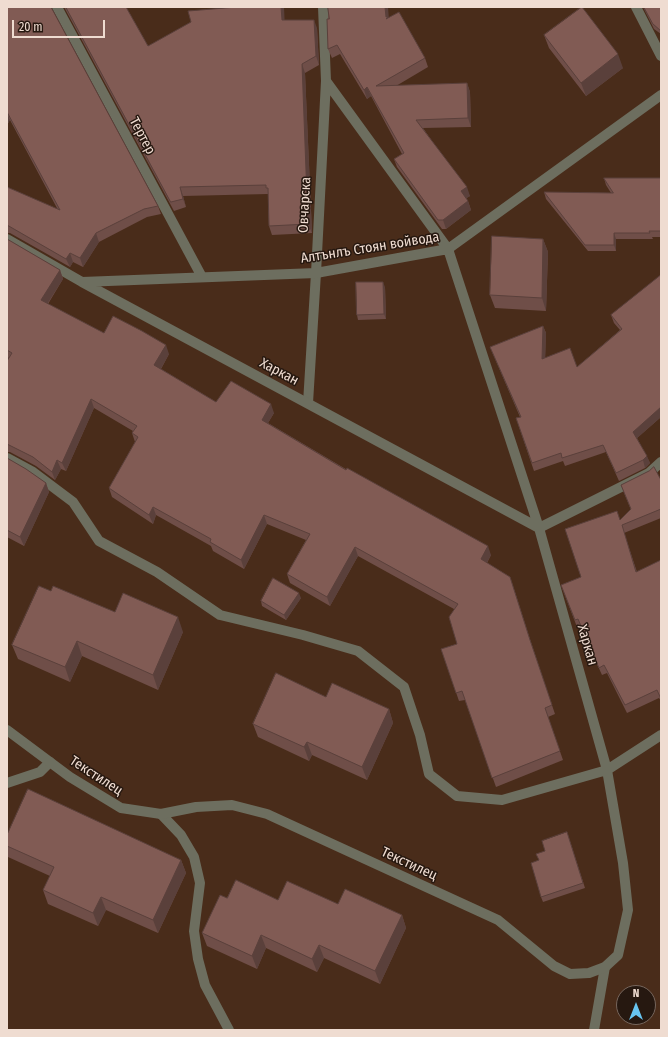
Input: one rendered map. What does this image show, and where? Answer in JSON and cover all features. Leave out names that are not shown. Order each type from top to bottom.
[{"type":"street","name":"Тертер","points":[[57,7],[202,277]]},
{"type":"street","name":"Овчарска","points":[[308,404],[326,81],[323,7]]},
{"type":"street","points":[[636,7],[661,56]]},
{"type":"street","name":"Харкан","points":[[326,81],[448,249],[539,528],[607,770]]},
{"type":"street","name":"Алтънлъ Стоян войвода","points":[[82,282],[316,273],[448,249],[661,94]]},
{"type":"street","name":"Харкан","points":[[7,239],[82,282],[539,528]]},
{"type":"street","points":[[7,458],[34,472],[73,502],[99,541],[157,572],[220,615],[303,635],[358,651],[404,686],[420,735],[429,774],[457,796],[502,800],[607,770],[661,735]]},
{"type":"street","points":[[539,528],[649,474],[661,462]]},
{"type":"street","name":"Текстилец","points":[[7,730],[70,776],[121,808],[161,814],[196,807],[232,805],[267,814],[498,920],[554,966],[570,974],[589,973],[605,967],[618,955],[628,910],[623,863],[607,770]]},
{"type":"street","points":[[7,783],[40,772],[50,762]]},
{"type":"street","points":[[161,814],[181,835],[194,857],[200,883],[194,931],[198,959],[205,985],[229,1030]]},
{"type":"street","points":[[594,1030],[605,967]]},
{"type":"building","points":[[8,7],[51,7],[158,206],[144,209],[96,233],[80,258],[70,253],[66,259],[7,225],[7,187],[60,210],[7,112]]},
{"type":"building","points":[[66,7],[126,7],[148,46],[191,22],[188,11],[237,7],[281,7],[282,20],[314,20],[316,56],[302,64],[308,224],[269,226],[268,188],[266,188],[266,185],[180,187],[183,199],[171,202]]},
{"type":"building","points":[[328,7],[385,7],[386,17],[388,17],[386,19],[399,12],[425,58],[376,86],[467,83],[468,118],[416,120],[467,187],[461,191],[468,201],[443,220],[438,220],[394,159],[404,153],[367,87],[364,90],[337,45],[328,49]]},
{"type":"building","points":[[582,7],[618,54],[581,83],[544,35]]},
{"type":"building","points":[[644,7],[661,7],[661,31],[653,24]]},
{"type":"building","points":[[604,178],[661,178],[661,231],[649,231],[650,233],[614,233],[614,245],[585,245],[544,192],[613,193]]},
{"type":"building","points":[[492,236],[543,239],[542,298],[490,295]]},
{"type":"building","points":[[7,239],[60,270],[41,300],[104,333],[113,316],[142,331],[166,345],[154,365],[216,402],[231,381],[271,404],[262,420],[346,470],[347,468],[488,546],[481,559],[510,577],[552,705],[545,708],[560,751],[492,778],[462,691],[456,693],[441,649],[457,644],[449,617],[458,604],[355,547],[327,597],[287,574],[310,534],[264,515],[241,560],[210,542],[211,539],[153,507],[149,515],[109,488],[138,437],[132,433],[137,426],[91,399],[62,463],[57,460],[52,472],[33,457],[7,444],[7,361],[12,353],[7,350]]},
{"type":"building","points":[[661,275],[661,407],[633,432],[647,456],[643,460],[616,473],[603,445],[562,458],[561,453],[532,463],[516,418],[521,417],[490,347],[543,326],[542,359],[570,348],[577,367],[622,329],[611,315]]},
{"type":"building","points":[[356,282],[383,282],[384,314],[357,315]]},
{"type":"building","points":[[7,458],[46,483],[20,537],[7,530]]},
{"type":"building","points":[[654,467],[661,480],[661,509],[622,525],[636,572],[661,560],[661,699],[657,690],[625,705],[604,665],[599,668],[578,619],[575,620],[561,585],[581,577],[565,529],[617,511],[620,520],[631,509],[621,485]]},
{"type":"building","points":[[273,578],[299,593],[284,615],[261,601]]},
{"type":"building","points":[[39,586],[51,591],[53,586],[115,612],[123,593],[178,617],[153,675],[77,641],[65,667],[12,645]]},
{"type":"building","points":[[276,673],[326,697],[332,683],[389,709],[362,767],[307,742],[304,747],[253,724]]},
{"type":"building","points":[[28,789],[181,860],[153,920],[101,897],[93,913],[43,890],[54,867],[7,846],[7,835]]},
{"type":"building","points":[[567,832],[583,883],[541,897],[531,863],[539,860],[536,854],[545,851],[542,841]]},
{"type":"building","points":[[236,880],[278,900],[287,881],[338,904],[345,889],[402,915],[375,971],[319,945],[312,959],[261,935],[252,956],[202,933],[220,895],[227,898]]}]
